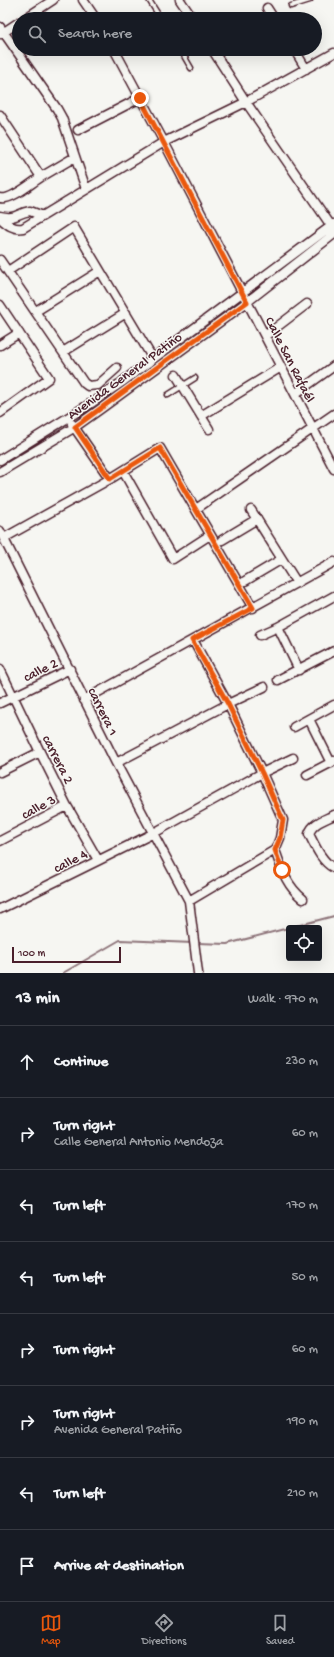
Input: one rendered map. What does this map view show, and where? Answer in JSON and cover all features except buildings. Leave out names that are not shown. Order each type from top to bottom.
[{"type":"street","points":[[84,0],[92,12]]},
{"type":"street","points":[[180,0],[188,11]]},
{"type":"street","points":[[33,12],[48,1]]},
{"type":"street","points":[[267,8],[270,12]]},
{"type":"street","points":[[12,26],[1,31],[12,46]]},
{"type":"street","points":[[0,217],[7,225],[18,229],[23,228],[164,142],[246,102],[334,53]]},
{"type":"street","points":[[19,56],[57,109],[86,189]]},
{"type":"street","name":"Calle San Rafaél","points":[[118,56],[164,142],[334,470]]},
{"type":"street","points":[[216,56],[246,102],[333,229]]},
{"type":"street","points":[[298,56],[306,69]]},
{"type":"street","points":[[78,130],[140,98]]},
{"type":"street","points":[[0,115],[41,177]]},
{"type":"street","points":[[0,198],[10,198],[41,177],[75,157]]},
{"type":"street","points":[[0,217],[16,217],[30,210],[43,216]]},
{"type":"street","points":[[8,271],[74,227],[152,359]]},
{"type":"street","name":"Avenida General Patiño","points":[[0,460],[93,402],[242,293],[333,229]]},
{"type":"street","name":"Avenida General Patiño","points":[[0,472],[75,427],[247,302],[333,229]]},
{"type":"street","points":[[0,260],[84,383],[88,386],[98,385],[117,368]]},
{"type":"street","points":[[36,311],[100,271]]},
{"type":"street","points":[[265,336],[307,304]]},
{"type":"street","points":[[0,305],[49,378],[1,411]]},
{"type":"street","points":[[63,352],[126,313]]},
{"type":"street","points":[[0,345],[19,333]]},
{"type":"street","points":[[295,394],[334,366]]},
{"type":"street","points":[[201,416],[281,367]]},
{"type":"street","points":[[176,375],[209,429]]},
{"type":"street","points":[[196,509],[334,414]]},
{"type":"street","points":[[67,417],[110,479]]},
{"type":"street","points":[[2,534],[110,479],[160,448],[253,608]]},
{"type":"street","points":[[123,471],[173,559],[210,535]]},
{"type":"street","points":[[251,510],[297,583]]},
{"type":"street","points":[[222,540],[257,519]]},
{"type":"street","name":"carrera 1","points":[[2,534],[152,834],[189,901]]},
{"type":"street","points":[[245,581],[282,559]]},
{"type":"street","points":[[84,700],[334,562]]},
{"type":"street","points":[[260,635],[278,628],[334,596]]},
{"type":"street","points":[[278,628],[299,670]]},
{"type":"street","points":[[192,640],[228,704],[283,820],[280,838],[275,850],[189,901],[198,973]]},
{"type":"street","points":[[278,680],[334,651]]},
{"type":"street","name":"carrera 2","points":[[0,669],[67,806],[98,860]]},
{"type":"street","name":"calle 2","points":[[0,703],[70,669]]},
{"type":"street","points":[[116,763],[228,704],[264,687]]},
{"type":"street","points":[[294,727],[334,705]]},
{"type":"street","points":[[307,775],[333,762],[309,719]]},
{"type":"street","points":[[0,772],[40,752]]},
{"type":"street","name":"calle 4","points":[[0,910],[152,834],[262,773],[293,758]]},
{"type":"street","name":"calle 3","points":[[0,841],[67,806]]},
{"type":"street","points":[[334,816],[317,823],[310,828],[309,834],[328,865],[334,868]]},
{"type":"street","points":[[275,850],[285,879],[290,888],[303,899]]},
{"type":"lane","points":[[149,0],[157,12]]},
{"type":"lane","points":[[291,6],[310,0]]},
{"type":"lane","points":[[184,56],[191,68]]},
{"type":"lane","points":[[168,394],[194,378]]},
{"type":"waterway","points":[[197,943],[227,944],[334,916]]},
{"type":"waterway","points":[[63,973],[120,940],[193,943]]},
{"type":"route","points":[[140,98],[247,302],[75,427],[110,479],[160,448],[253,608],[192,640],[228,704],[283,820],[280,838],[275,850],[282,870]]}]
